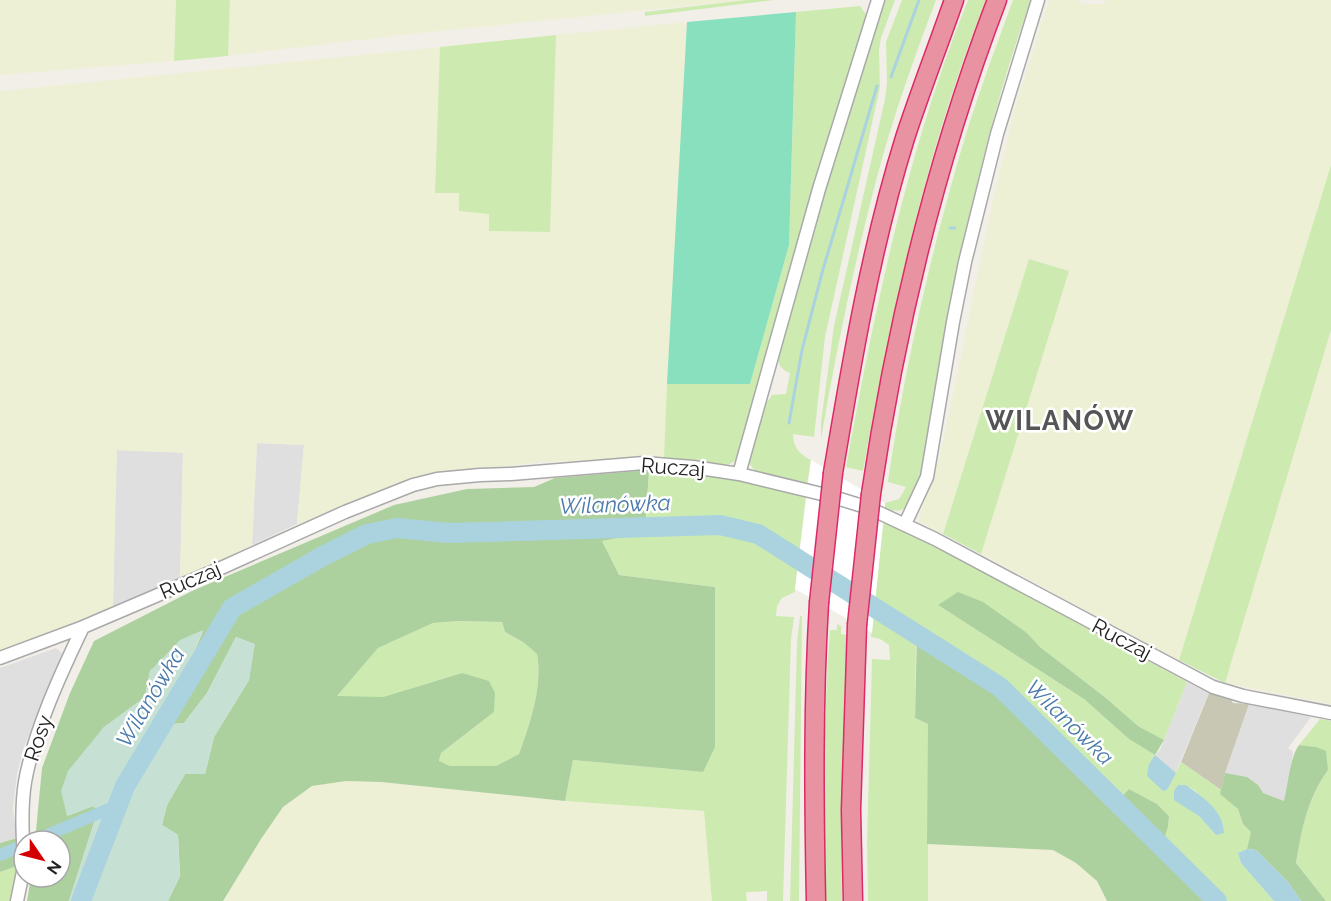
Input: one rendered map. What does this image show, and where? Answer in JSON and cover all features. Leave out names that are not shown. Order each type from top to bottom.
[{"type":"highway","points":[[816,901],[815,675],[819,603],[833,472],[870,270],[905,138],[954,0]]},
{"type":"highway","points":[[853,901],[852,799],[857,625],[871,494],[890,378],[909,287],[955,118],[997,0]]},
{"type":"street","points":[[739,474],[819,189],[878,0]]},
{"type":"street","points":[[905,524],[927,477],[965,262],[997,134],[1038,0]]},
{"type":"street","name":"Ruczaj","points":[[0,658],[83,627],[412,485],[437,479],[644,463],[739,474],[869,508],[905,524],[1214,687],[1243,696],[1331,713]]},
{"type":"street","name":"Rosy","points":[[22,829],[25,783],[31,755],[70,653],[83,627]]},
{"type":"shaded area","points":[[0,0],[176,0],[174,61],[0,75]]},
{"type":"shaded area","points":[[230,0],[747,0],[410,34],[228,56]]},
{"type":"shaded area","points":[[1049,0],[1079,0],[1082,4],[1104,4],[1106,0],[1331,0],[1331,165],[1179,660],[981,554],[1068,270],[1029,259],[943,534],[918,521],[941,452],[992,204],[1015,107]]},
{"type":"shaded area","points":[[687,22],[664,458],[541,462],[425,475],[297,524],[304,445],[257,443],[252,545],[180,579],[183,453],[117,450],[113,606],[0,653],[0,91],[440,47],[435,193],[459,193],[459,211],[489,214],[489,230],[549,232],[556,35]]},
{"type":"shaded area","points":[[1331,330],[1331,704],[1225,683]]},
{"type":"shaded area","points":[[257,443],[304,445],[297,524],[252,545]]},
{"type":"shaded area","points":[[116,450],[183,452],[180,579],[113,606]]},
{"type":"shaded area","points":[[203,630],[180,686],[173,724],[184,723],[207,693],[236,637],[255,644],[249,680],[214,737],[205,774],[185,774],[167,805],[162,825],[178,835],[180,876],[168,901],[69,901],[98,810],[93,806],[67,816],[61,791],[68,771],[103,728],[145,697],[150,671],[180,640]]},
{"type":"shaded area","points":[[56,648],[63,654],[24,747],[17,774],[13,809],[16,829],[12,829],[12,839],[0,843],[0,668]]},
{"type":"shaded area","points":[[1187,682],[1209,693],[1170,786],[1149,764],[1161,748]]},
{"type":"shaded area","points":[[1210,691],[1231,699],[1233,703],[1249,704],[1221,790],[1181,762]]},
{"type":"shaded area","points":[[1249,704],[1311,717],[1288,748],[1293,752],[1284,802],[1220,794]]},
{"type":"shaded area","points":[[346,781],[381,782],[565,801],[704,811],[715,901],[223,901],[283,807],[312,786]]},
{"type":"shaded area","points":[[927,844],[1053,850],[1076,863],[1097,881],[1107,901],[928,901]]},
{"type":"green space","points":[[176,0],[230,0],[228,56],[174,61]]},
{"type":"green space","points":[[747,0],[774,0],[645,16],[645,12]]},
{"type":"green space","points":[[884,0],[895,0],[881,38],[880,87],[825,337],[814,437],[793,434],[798,450],[811,460],[807,485],[756,472],[749,463],[749,458],[763,408],[772,395],[786,394],[790,373],[782,368],[777,358],[833,157]]},
{"type":"green space","points":[[902,0],[936,0],[904,88],[877,177],[846,308],[821,439],[821,422],[834,326],[885,99],[886,42]]},
{"type":"green space","points":[[968,0],[986,0],[945,115],[912,232],[863,471],[846,467],[881,289],[910,172],[946,57]]},
{"type":"green space","points":[[1013,0],[1031,0],[996,108],[969,218],[953,292],[922,473],[914,496],[906,507],[901,510],[885,508],[885,503],[899,499],[906,487],[888,482],[921,306],[942,219],[966,134]]},
{"type":"green space","points":[[860,6],[867,16],[866,22],[739,455],[728,465],[664,458],[667,384],[750,384],[789,245],[796,12]]},
{"type":"green space","points":[[796,12],[789,245],[750,384],[667,384],[687,22]]},
{"type":"green space","points":[[556,35],[550,232],[489,231],[489,214],[459,211],[459,193],[435,193],[440,47]]},
{"type":"green space","points":[[1331,165],[1331,330],[1225,683],[1179,660]]},
{"type":"green space","points":[[1029,259],[1069,271],[981,554],[943,534]]},
{"type":"green space","points":[[649,470],[736,478],[806,495],[799,555],[764,533],[741,524],[705,520],[646,523]]},
{"type":"green space","points":[[649,470],[645,532],[602,541],[619,575],[715,587],[715,747],[703,772],[573,760],[565,801],[381,782],[346,781],[312,786],[283,807],[223,901],[168,901],[180,876],[178,835],[162,825],[167,805],[185,774],[205,774],[214,737],[249,680],[254,644],[236,637],[207,693],[184,723],[173,724],[180,686],[203,631],[150,671],[145,697],[103,728],[91,746],[67,816],[93,806],[98,810],[69,901],[27,901],[29,889],[72,889],[72,829],[36,829],[42,768],[70,693],[94,641],[192,591],[394,505],[467,489],[534,487],[555,478]],"holes":[[[502,622],[505,632],[523,642],[537,654],[538,679],[531,717],[519,754],[496,766],[450,766],[439,761],[441,753],[494,712],[495,693],[489,681],[462,673],[383,697],[337,696],[378,648],[433,623]]]},
{"type":"green space","points":[[884,518],[1187,682],[1164,740],[1138,726],[1040,647],[1027,633],[938,605],[1084,699],[1129,739],[1155,755],[1149,764],[1163,791],[1167,790],[1181,762],[1221,790],[1221,794],[1238,809],[1243,824],[1252,832],[1247,849],[1238,853],[1241,863],[1274,901],[1225,901],[1163,839],[1168,827],[1169,816],[1157,804],[1129,789],[1121,800],[980,667],[917,630],[875,599]],"holes":[[[1178,785],[1194,790],[1204,802],[1216,835],[1199,816]]]},
{"type":"green space","points":[[727,531],[748,536],[798,565],[795,592],[782,598],[777,606],[776,616],[794,617],[791,639],[783,901],[767,901],[767,891],[746,893],[747,901],[712,901],[704,811],[565,801],[573,760],[703,772],[715,587],[619,575],[601,540],[645,532]]},
{"type":"green space","points":[[958,592],[983,602],[1027,633],[1040,647],[1138,726],[1164,740],[1155,755],[1129,739],[1084,699],[938,605]]},
{"type":"green space","points":[[874,611],[916,637],[915,718],[928,724],[928,901],[868,901],[867,843],[872,659],[890,660],[889,645],[880,639],[871,637]]},
{"type":"green space","points":[[800,616],[802,616],[799,901],[790,901],[797,643]]},
{"type":"green space","points":[[502,622],[505,632],[523,642],[537,654],[537,692],[519,754],[496,766],[450,766],[439,762],[441,753],[494,712],[462,673],[383,697],[336,697],[378,648],[433,623]]},
{"type":"green space","points":[[837,624],[841,626],[841,634],[847,635],[841,815],[842,901],[825,901],[826,698],[830,630],[837,630]]},
{"type":"green space","points":[[917,630],[980,667],[1120,799],[1129,789],[1157,804],[1169,816],[1164,839],[1225,901],[1107,901],[1097,881],[1076,863],[1053,850],[927,844],[928,724],[915,718]]},
{"type":"green space","points":[[1320,719],[1331,721],[1331,901],[1326,901],[1296,863],[1310,803],[1328,770],[1316,747],[1299,745]]},
{"type":"green space","points":[[1299,745],[1326,751],[1328,770],[1310,803],[1296,863],[1326,901],[1301,901],[1288,882],[1256,850],[1247,849],[1251,832],[1243,824],[1238,809],[1220,794],[1225,773],[1247,777],[1258,785],[1263,793],[1284,801],[1291,764]]},
{"type":"green space","points":[[12,839],[12,868],[0,872],[0,843]]},
{"type":"green space","points":[[12,868],[11,901],[0,901],[0,872]]},
{"type":"water","points":[[1155,755],[1176,773],[1167,790],[1163,791],[1147,776],[1149,764]]},
{"type":"water","points":[[1178,785],[1186,785],[1211,805],[1220,817],[1224,833],[1216,835],[1199,816],[1174,800],[1174,791]]},
{"type":"water","points":[[1247,849],[1256,850],[1288,882],[1301,901],[1274,901],[1241,863],[1238,853]]},
{"type":"pier","points":[[811,460],[885,503],[872,633],[795,589]]},
{"type":"waterway","points":[[891,77],[919,0]]},
{"type":"waterway","points":[[789,423],[802,350],[822,273],[877,86]]},
{"type":"waterway","points":[[950,228],[955,228]]},
{"type":"waterway","name":"Wilanówka","points":[[81,901],[125,786],[232,608],[323,556],[367,534],[397,528],[449,533],[720,525],[758,534],[1000,687],[1217,901]]},
{"type":"waterway","points":[[61,829],[116,806]]},
{"type":"waterway","points":[[0,855],[12,850]]},
{"type":"district","name":"WILANÓW","points":[[1060,420]]}]
